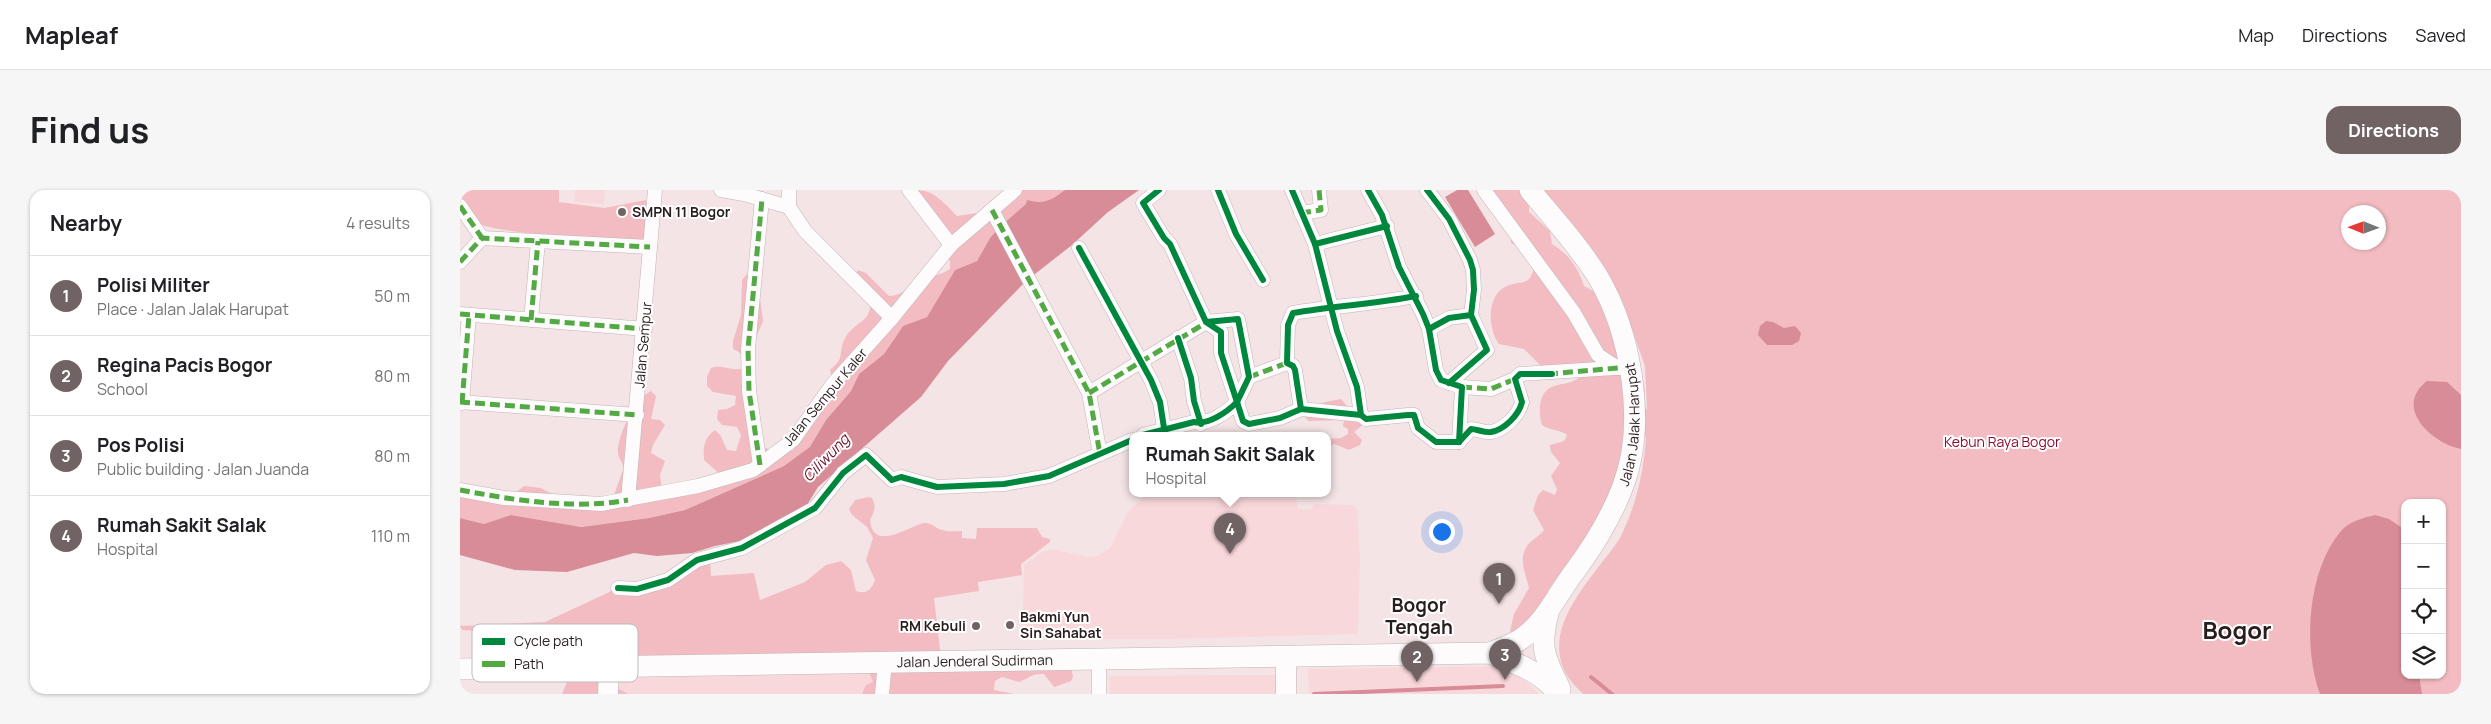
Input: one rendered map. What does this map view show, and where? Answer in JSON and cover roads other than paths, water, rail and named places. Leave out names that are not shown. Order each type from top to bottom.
[{"type":"main road","name":"Jalan Jalak Harupat","points":[[1490,653],[1520,640],[1543,619],[1611,514],[1624,484],[1632,449],[1634,402],[1624,367],[1617,318],[1598,277],[1530,190]]},
{"type":"main road","name":"Jalan Jalak Harupat","points":[[1551,606],[1543,633],[1544,656],[1560,694]]},
{"type":"main road","name":"Jalan Jenderal Sudirman","points":[[638,666],[1490,653]]},
{"type":"main road","points":[[1490,653],[1524,666],[1540,675],[1560,694]]},
{"type":"street","name":"Jalan Sempur","points":[[628,500],[645,330],[655,190]]},
{"type":"street","points":[[721,190],[789,206]]},
{"type":"street","points":[[789,190],[789,206],[805,231],[892,318]]},
{"type":"street","points":[[909,190],[951,245]]},
{"type":"street","name":"Jalan Sempur Kaler","points":[[460,490],[504,498],[572,504],[601,504],[719,481],[760,465],[793,440],[832,385],[892,318],[951,245],[993,213],[1015,190]]},
{"type":"street","points":[[1159,190],[1143,203],[1174,251],[1206,322],[1221,332],[1221,353],[1243,421],[1249,424],[1280,418],[1301,409],[1361,414]]},
{"type":"street","points":[[1218,190],[1236,234],[1263,280]]},
{"type":"street","points":[[1292,190],[1315,244],[1337,331],[1357,387],[1361,414],[1366,419],[1414,416],[1418,428],[1436,442],[1459,442],[1471,429],[1488,432],[1496,431],[1516,414],[1522,402],[1515,379]]},
{"type":"street","points":[[1301,213],[1321,210],[1319,190]]},
{"type":"street","points":[[1368,190],[1387,226],[1399,267],[1416,296],[1429,329],[1436,370],[1442,380],[1456,385],[1491,389],[1523,374],[1624,367]]},
{"type":"street","points":[[1427,190],[1449,219],[1470,260],[1473,270],[1474,290],[1471,315],[1487,350],[1456,385],[1459,442]]},
{"type":"street","points":[[1484,190],[1574,313],[1598,355],[1624,367]]},
{"type":"street","points":[[760,465],[749,391],[748,349],[762,199]]},
{"type":"street","points":[[460,206],[482,238]]},
{"type":"street","points":[[993,213],[1089,393],[1100,454]]},
{"type":"street","points":[[1315,244],[1387,226]]},
{"type":"street","points":[[482,238],[650,247]]},
{"type":"street","points":[[460,262],[482,238]]},
{"type":"street","points":[[531,320],[538,241]]},
{"type":"street","points":[[1079,248],[1142,360],[1160,402],[1164,428]]},
{"type":"street","points":[[1287,364],[1288,325],[1293,313],[1331,306],[1374,304],[1416,296]]},
{"type":"street","points":[[637,415],[461,403],[465,315],[645,330]]},
{"type":"street","points":[[1429,329],[1449,318],[1471,315]]},
{"type":"street","points":[[1089,393],[1206,322],[1238,319],[1249,377],[1237,402],[1229,410],[1201,424],[1194,422],[1153,432]]},
{"type":"street","points":[[1178,338],[1191,378],[1194,401],[1201,424]]},
{"type":"street","points":[[1249,377],[1287,364],[1293,366],[1301,409]]},
{"type":"street","points":[[618,588],[637,589],[668,580],[697,560],[742,548],[815,508],[843,473],[866,455],[892,480],[901,477],[937,487],[1004,484],[1049,476],[1129,441]]},
{"type":"street","points":[[1286,656],[1286,690]]},
{"type":"street","points":[[1099,659],[1099,694]]},
{"type":"street","points":[[882,694],[885,662]]},
{"type":"water","name":"Ciliwung","points":[[1065,190],[1139,190],[1108,212],[1072,245],[1026,281],[948,361],[921,397],[818,487],[807,505],[745,540],[692,553],[657,556],[634,553],[567,572],[515,570],[460,555],[460,518],[484,524],[511,515],[581,527],[649,518],[685,510],[784,466],[810,447],[826,420],[851,391],[859,374],[884,354],[903,326],[927,317],[955,270],[977,261],[990,238],[1026,204],[1027,200],[1048,201]]},
{"type":"water","points":[[1457,190],[1468,190],[1495,234],[1475,247],[1445,197]]},
{"type":"water","points":[[1766,321],[1773,322],[1784,328],[1795,326],[1801,333],[1799,341],[1792,345],[1767,345],[1758,335],[1760,326]]},
{"type":"water","points":[[2427,381],[2447,382],[2461,395],[2461,449],[2438,440],[2428,432],[2415,412],[2414,402],[2417,391]]},
{"type":"water","points":[[2375,515],[2389,519],[2401,527],[2401,679],[2420,679],[2422,694],[2320,694],[2311,654],[2311,610],[2315,588],[2321,567],[2330,548],[2341,531],[2357,520]]},
{"type":"waterway","points":[[1591,677],[1612,694]]},
{"type":"waterway","points":[[1314,694],[1503,686]]},
{"type":"place","name":"SMPN 11 Bogor","points":[[622,212]]},
{"type":"place","name":"Rumah Sakit Salak","points":[[1230,554]]},
{"type":"place","name":"Polisi Militer","points":[[1499,604]]},
{"type":"place","name":"Bakmi Yun Sin Sahabat","points":[[1010,625]]},
{"type":"place","name":"RM Kebuli","points":[[976,626]]},
{"type":"place","name":"Pos Polisi","points":[[1505,680]]},
{"type":"place","name":"Regina Pacis Bogor","points":[[1417,682]]},
{"type":"district","name":"Bogor Tengah","points":[[1419,616]]},
{"type":"district","name":"Bogor","points":[[2237,631]]},
{"type":"park label","name":"Kebun Raya Bogor","points":[[2002,442]]}]
